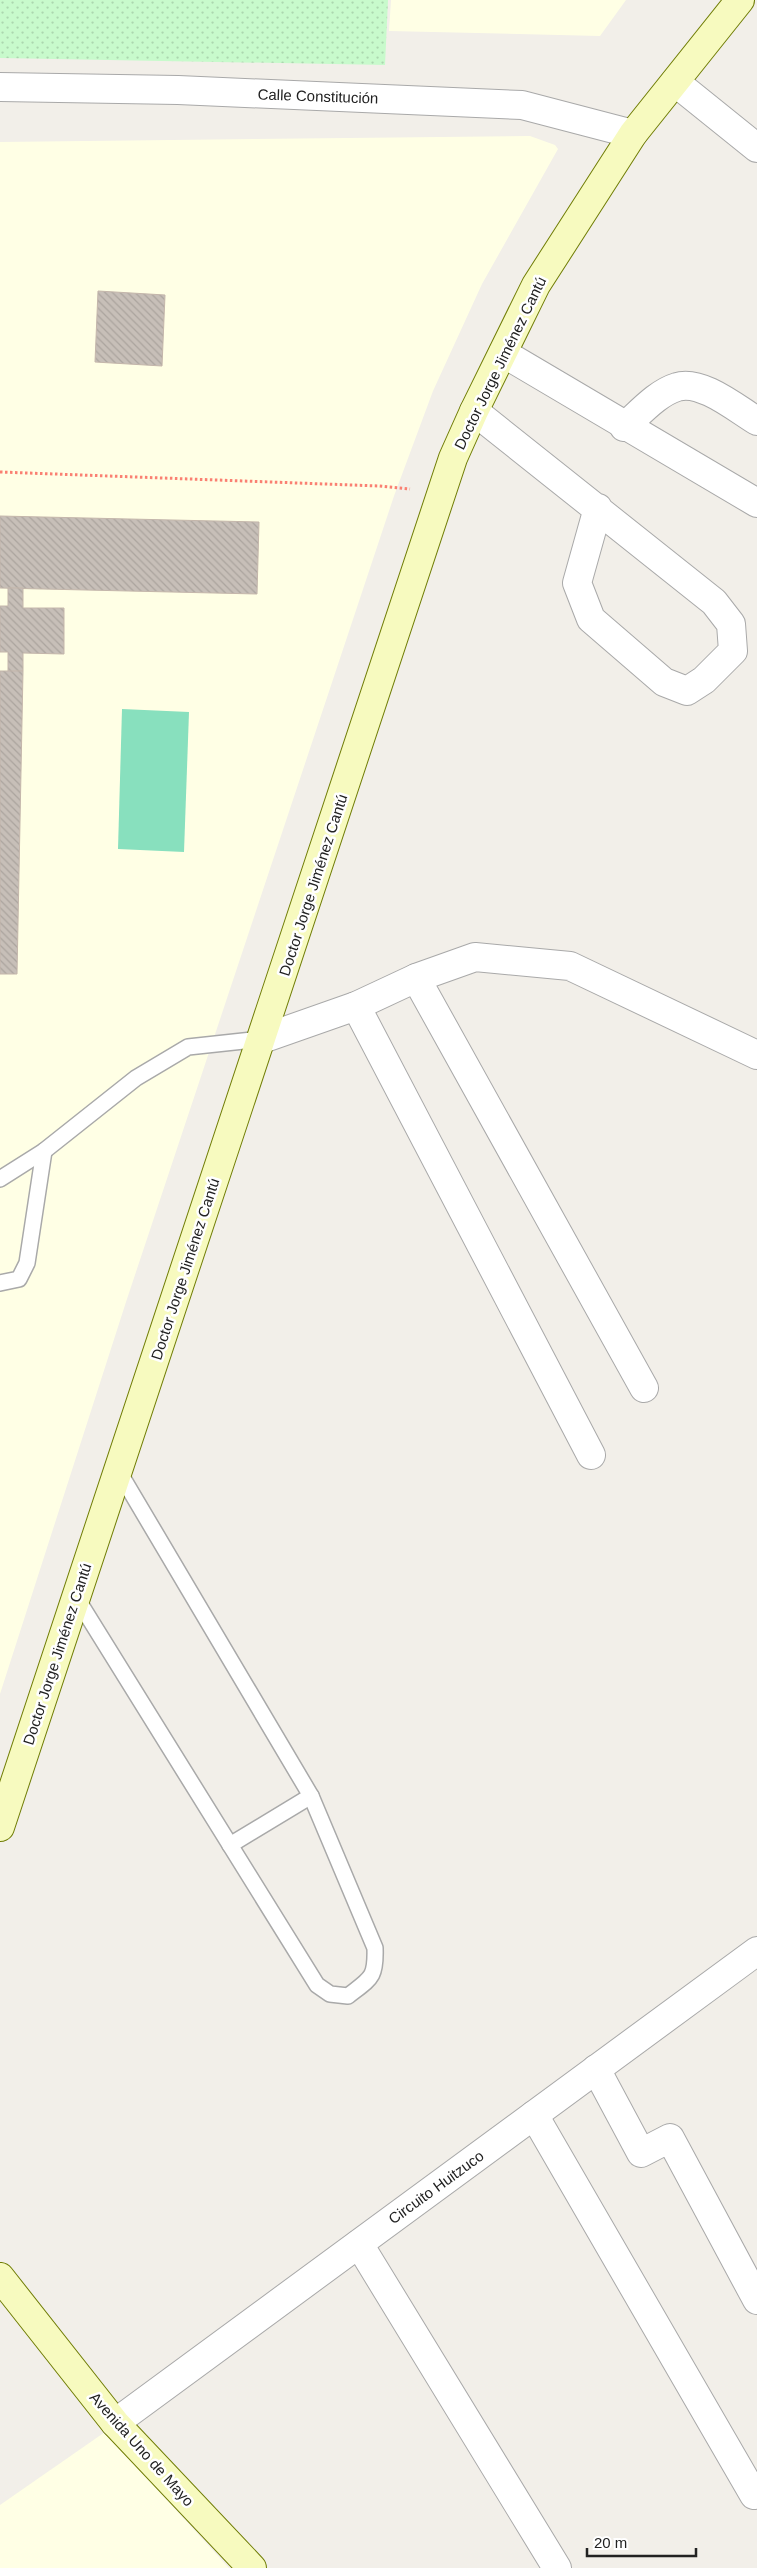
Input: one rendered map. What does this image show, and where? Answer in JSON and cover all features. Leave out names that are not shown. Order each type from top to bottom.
[{"type":"main road","name":"Doctor Jorge Jiménez Cantú","points":[[0,1827],[454,458],[474,411],[536,285],[633,134],[740,0]]},
{"type":"main road","name":"Avenida Uno de Mayo","points":[[0,2278],[114,2423],[252,2568]]},
{"type":"street","points":[[675,82],[757,148]]},
{"type":"street","name":"Calle Constitución","points":[[0,87],[178,90],[522,105],[633,134]]},
{"type":"street","points":[[503,353],[624,427],[757,503]]},
{"type":"street","points":[[624,427],[661,395],[678,386],[706,389],[757,421]]},
{"type":"street","points":[[474,411],[598,508],[714,602],[731,624],[733,651],[704,680],[687,691],[664,682],[591,619],[577,583],[598,508]]},
{"type":"street","points":[[262,1039],[356,1006],[416,978],[475,957],[570,966],[753,1059]]},
{"type":"street","points":[[416,978],[644,1388]]},
{"type":"street","points":[[356,1006],[591,1455]]},
{"type":"street","name":"Circuito Huitzuco","points":[[114,2423],[757,1951]]},
{"type":"street","points":[[596,2069],[641,2152],[670,2138],[757,2300]]},
{"type":"street","points":[[534,2115],[754,2495]]},
{"type":"street","points":[[359,2244],[557,2568]]},
{"type":"lane","points":[[0,1179],[44,1151],[136,1078],[188,1047],[262,1039]]},
{"type":"lane","points":[[0,1283],[19,1279],[28,1263],[44,1151]]},
{"type":"lane","points":[[76,1597],[317,1985],[330,1994],[348,1996],[368,1980],[376,1969],[375,1948],[310,1796],[118,1470]]},
{"type":"lane","points":[[230,1845],[310,1796]]},
{"type":"path","points":[[0,472],[379,486],[442,492]]},
{"type":"shaded area","points":[[391,0],[626,0],[600,36],[389,31]]},
{"type":"shaded area","points":[[530,136],[555,145],[558,149],[482,284],[433,391],[394,496],[126,1302],[0,1694],[0,142]]},
{"type":"shaded area","points":[[105,2432],[229,2568],[0,2568],[0,2505]]},
{"type":"green space","points":[[0,0],[388,0],[385,65],[0,58]]},
{"type":"green space","points":[[122,709],[189,712],[184,852],[118,849]]},
{"type":"building","points":[[98,291],[165,295],[162,366],[95,362]]},
{"type":"building","points":[[0,516],[259,522],[257,594],[0,588]]},
{"type":"building","points":[[8,588],[23,588],[23,608],[64,608],[64,654],[23,653],[23,671],[8,672],[8,652],[0,652],[0,606],[8,606]]},
{"type":"building","points":[[0,671],[23,671],[17,974],[0,974]]}]
